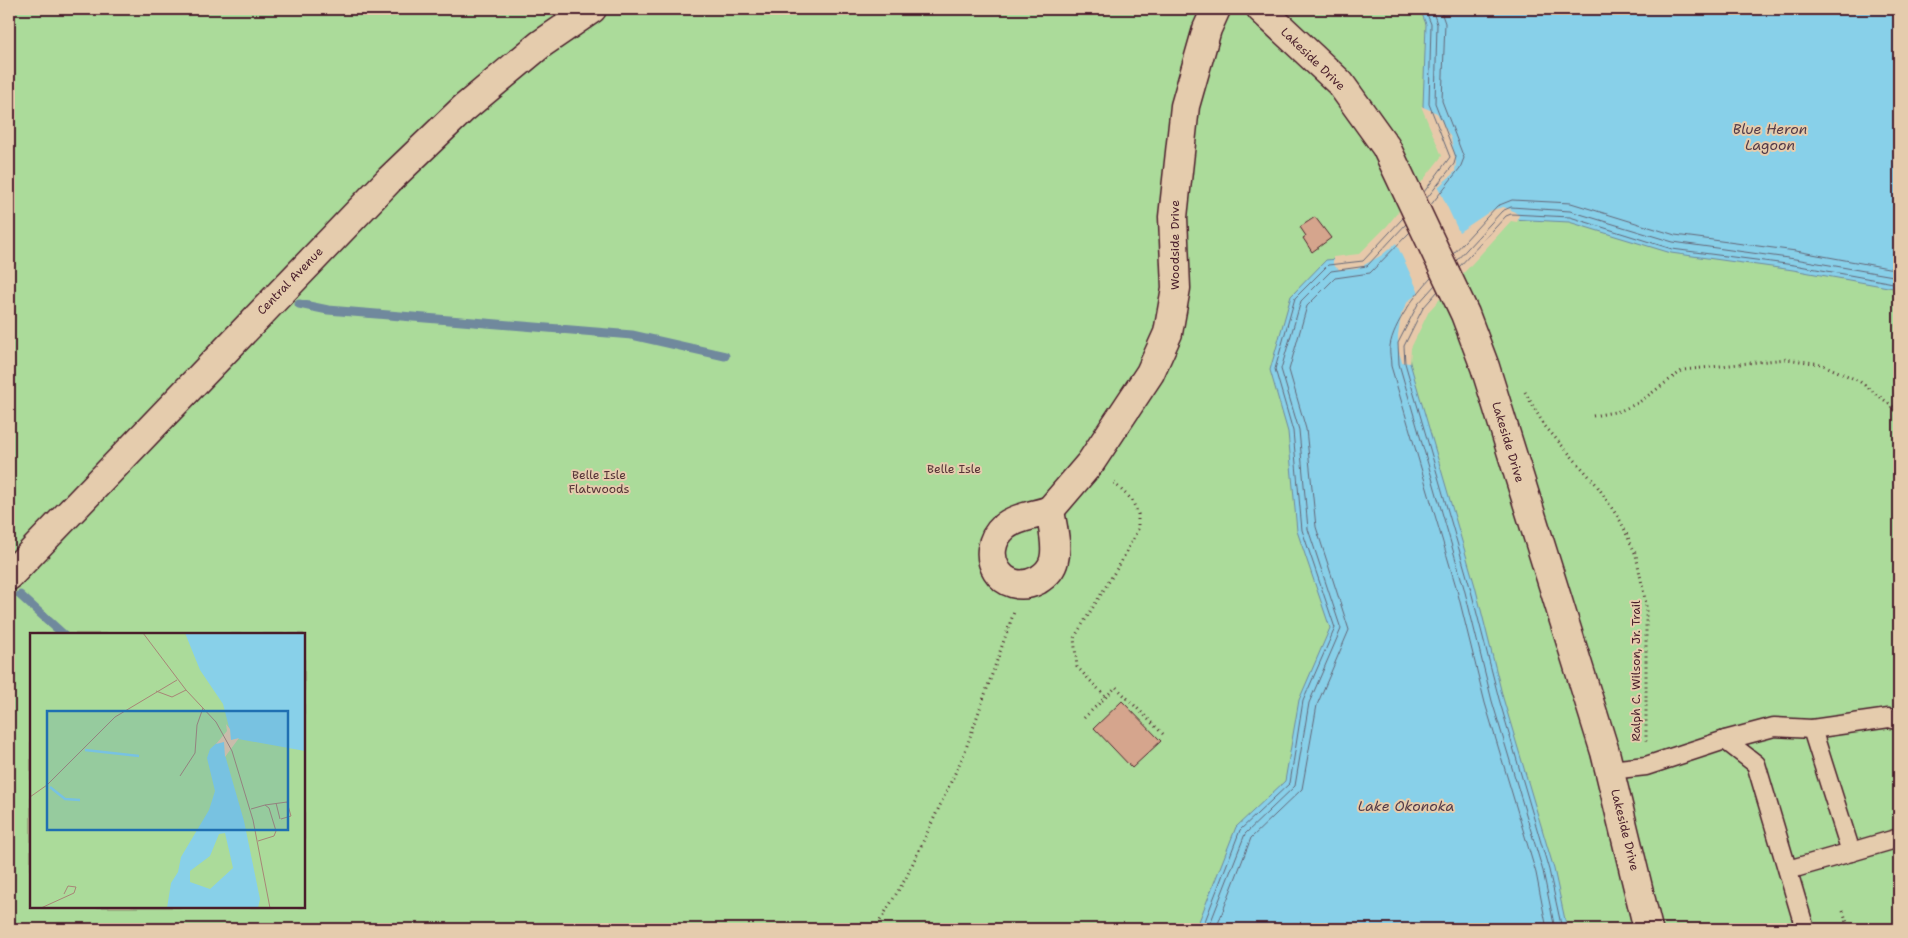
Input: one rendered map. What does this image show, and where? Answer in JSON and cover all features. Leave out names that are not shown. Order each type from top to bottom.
[{"type":"street","name":"Central Avenue","points":[[9,576],[390,179],[463,109],[540,44],[592,9]]},
{"type":"street","name":"Woodside Drive","points":[[1023,586],[1010,583],[994,569],[991,557],[993,542],[1004,527],[1050,510],[1091,462],[1150,373],[1168,333],[1176,288],[1173,217],[1185,106],[1207,28],[1216,9]]},
{"type":"street","name":"Lakeside Drive","points":[[1261,9],[1340,83],[1386,147],[1465,314],[1485,367],[1610,770],[1648,929]]},
{"type":"street","points":[[1023,586],[1045,576],[1054,560],[1055,549],[1050,510]]},
{"type":"lane","points":[[1610,770],[1646,766],[1725,740],[1774,727],[1812,729],[1889,718],[1899,721]]},
{"type":"lane","points":[[1812,729],[1851,852]]},
{"type":"lane","points":[[1725,740],[1756,764],[1805,929]]},
{"type":"lane","points":[[1788,870],[1899,838]]},
{"type":"path","points":[[1593,416],[1620,411],[1638,403],[1683,370],[1786,359],[1821,364],[1858,381],[1891,404],[1899,415]]},
{"type":"path","name":"Ralph C. Wilson, Jr. Trail","points":[[1521,384],[1533,410],[1544,425],[1596,484],[1621,522],[1636,555],[1646,604],[1646,766]]},
{"type":"path","points":[[1091,462],[1132,500],[1138,514],[1138,528],[1121,562],[1074,638],[1077,667],[1105,696]]},
{"type":"path","points":[[875,929],[906,878],[964,754],[1023,586]]},
{"type":"path","points":[[1084,718],[1116,687],[1164,735]]},
{"type":"path","points":[[1833,929],[1848,927],[1843,911]]},
{"type":"green space","name":"Belle Isle","points":[[9,9],[1899,9],[1899,929],[9,929]]},
{"type":"water","points":[[1420,9],[1899,9],[1899,289],[1793,270],[1671,253],[1569,222],[1510,219],[1427,310],[1408,348],[1410,363],[1475,586],[1503,698],[1554,869],[1567,929],[1196,929],[1236,827],[1285,781],[1299,700],[1330,628],[1297,531],[1288,432],[1270,370],[1291,296],[1326,260],[1360,257],[1389,228],[1445,157],[1423,106],[1426,24]]},
{"type":"pier","points":[[1421,106],[1437,113],[1451,138],[1456,162],[1455,172],[1438,187],[1459,232],[1492,210],[1503,207],[1519,215],[1517,222],[1511,221],[1429,311],[1411,348],[1410,363],[1402,362],[1398,349],[1398,335],[1401,315],[1408,301],[1419,293],[1396,243],[1382,255],[1357,269],[1340,270],[1333,265],[1333,257],[1359,254],[1387,226],[1442,156]]},
{"type":"building","points":[[1315,217],[1331,238],[1312,252],[1303,238],[1306,236],[1300,227]]},
{"type":"building","points":[[1122,701],[1161,741],[1132,768],[1094,728]]},
{"type":"waterway","points":[[299,304],[328,310],[632,335],[725,356]]},
{"type":"waterway","points":[[20,595],[62,633]]},
{"type":"water label","name":"Blue Heron Lagoon","points":[[1770,138]]},
{"type":"water label","name":"Lake Okonoka","points":[[1406,806]]},
{"type":"park label","name":"Belle Isle Flatwoods","points":[[599,482]]}]
